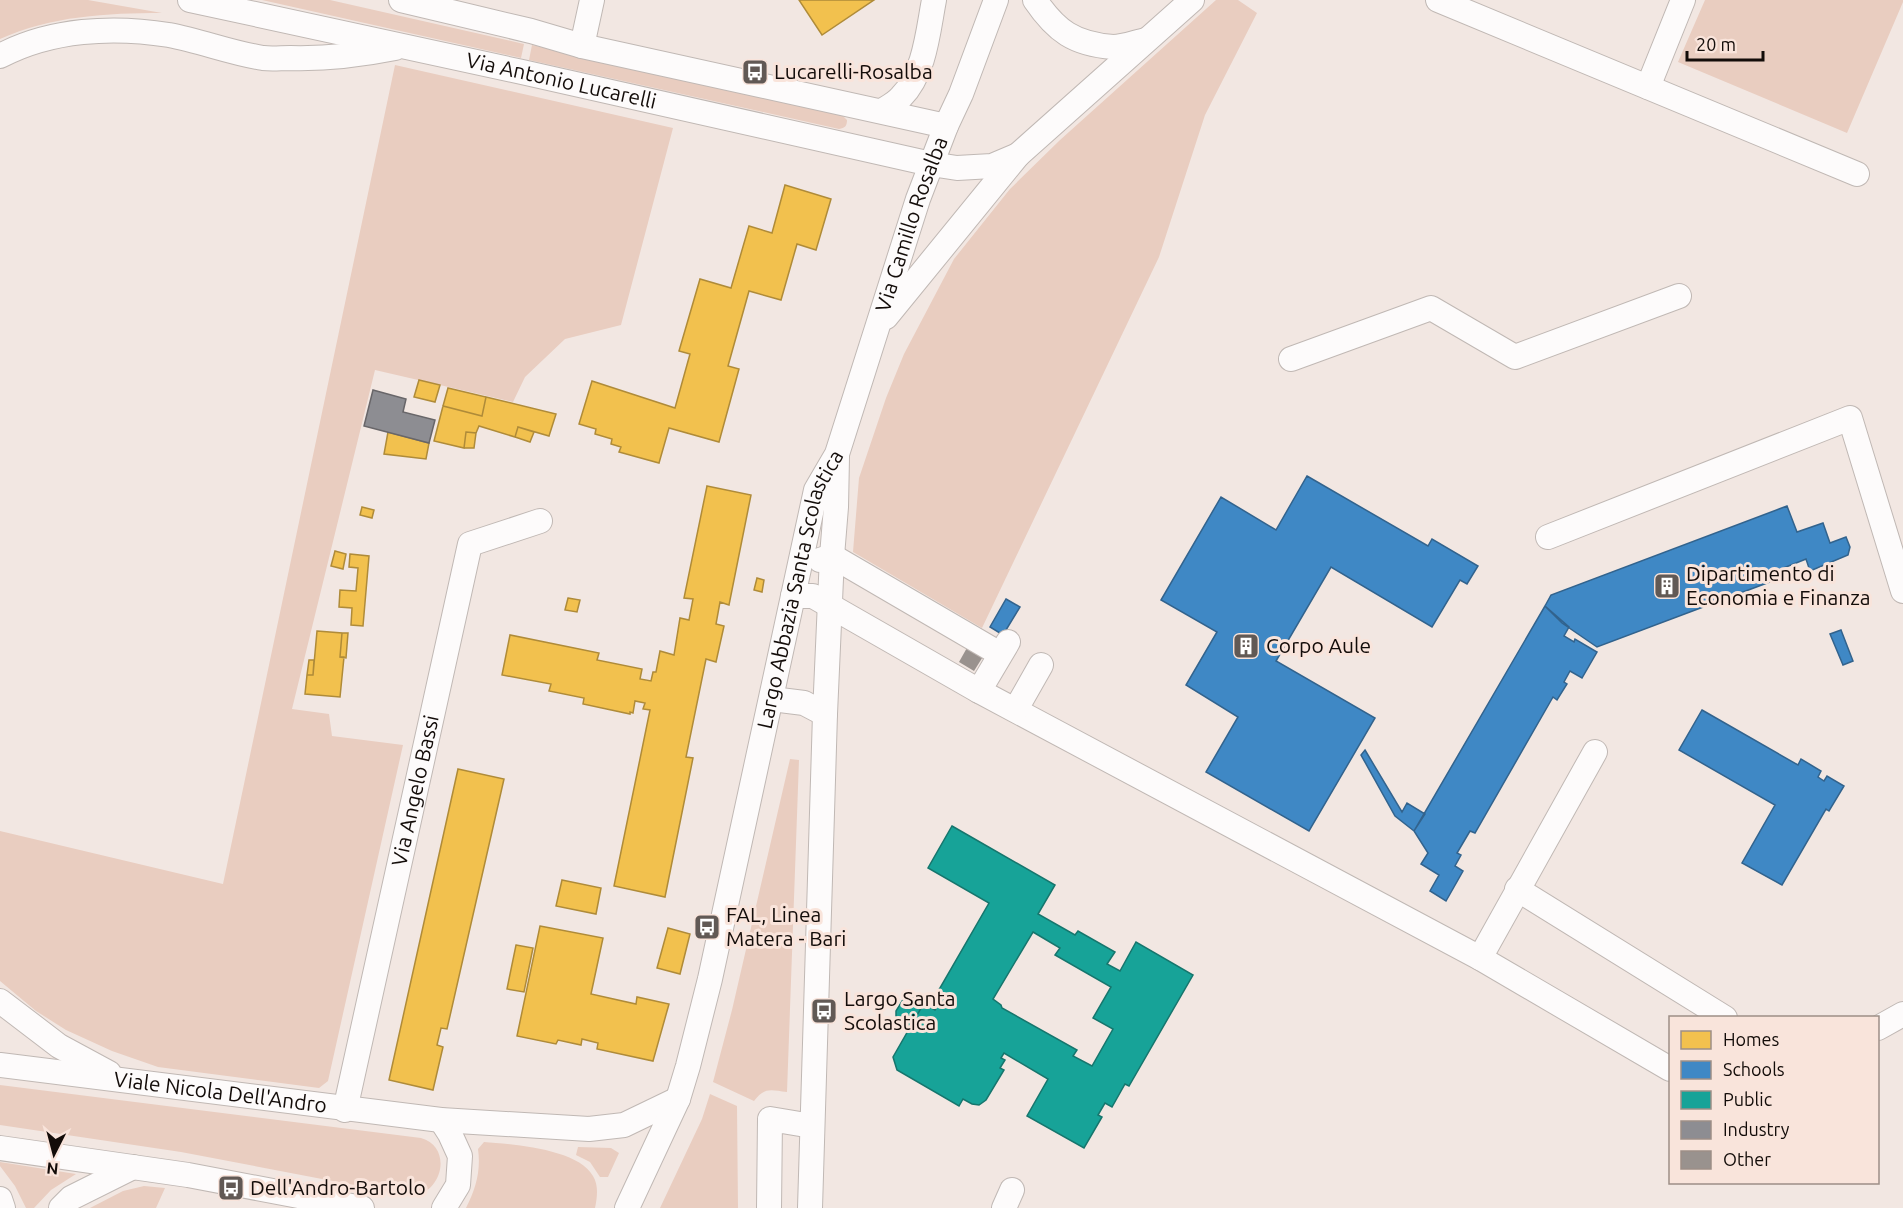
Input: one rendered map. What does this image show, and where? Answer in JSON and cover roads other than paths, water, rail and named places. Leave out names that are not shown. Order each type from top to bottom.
[{"type":"street","name":"Via Antonio Lucarelli","points":[[190,0],[931,164],[957,168],[992,166],[1018,155]]},
{"type":"street","name":"Via Antonio Lucarelli","points":[[401,0],[470,9],[582,46],[946,126]]},
{"type":"street","points":[[582,46],[592,0]]},
{"type":"street","name":"Via Camillo Rosalba","points":[[837,454],[931,164],[961,94],[996,0]]},
{"type":"street","points":[[1035,0],[1050,22],[1074,39],[1115,47],[1150,39]]},
{"type":"street","points":[[877,328],[1018,155],[1192,0]]},
{"type":"street","points":[[1438,0],[1857,174]]},
{"type":"street","points":[[1648,87],[1683,0]]},
{"type":"street","points":[[854,147],[873,109],[902,97],[915,77],[922,59],[935,4]]},
{"type":"street","points":[[0,56],[47,38],[84,32],[126,30],[170,36],[264,58],[304,59],[364,55],[403,46]]},
{"type":"street","points":[[1291,359],[1431,308],[1515,357],[1679,296]]},
{"type":"street","points":[[1548,537],[1850,418],[1903,591]]},
{"type":"street","name":"Largo Abbazia Santa Scolastica","points":[[678,1099],[710,979],[816,490],[837,454]]},
{"type":"street","name":"Largo Abbazia Santa Scolastica","points":[[810,1208],[825,714],[837,454]]},
{"type":"street","name":"Via Angelo Bassi","points":[[345,1110],[470,544],[540,521]]},
{"type":"street","points":[[802,555],[814,560],[832,556],[1004,648],[979,690]]},
{"type":"street","points":[[794,596],[813,596],[979,690],[1479,958],[1669,1067]]},
{"type":"street","points":[[1016,709],[1041,665]]},
{"type":"street","points":[[772,699],[804,703],[825,714]]},
{"type":"street","points":[[1479,958],[1595,752]]},
{"type":"street","points":[[1517,889],[1723,1016]]},
{"type":"street","points":[[0,1001],[59,1046],[122,1080]]},
{"type":"street","points":[[1879,1027],[1903,1014]]},
{"type":"street","name":"Viale Nicola Dell'Andro","points":[[0,1065],[345,1110],[441,1120],[589,1129],[624,1125],[678,1099]]},
{"type":"street","points":[[627,1208],[678,1099]]},
{"type":"street","points":[[769,1208],[770,1119],[812,1126]]},
{"type":"street","points":[[441,1120],[460,1156],[458,1185],[444,1208]]},
{"type":"street","points":[[0,1148],[188,1175],[362,1208]]},
{"type":"street","points":[[61,1208],[71,1198],[133,1167]]},
{"type":"street","points":[[0,1199],[3,1208]]},
{"type":"place","name":"Lucarelli-Rosalba","points":[[755,72]]},
{"type":"place","name":"Dipartimento di Economia e Finanza","points":[[1667,586]]},
{"type":"place","name":"Corpo Aule","points":[[1246,646]]},
{"type":"place","name":"FAL, Linea Matera - Bari","points":[[707,927]]},
{"type":"place","name":"Largo Santa Scolastica","points":[[824,1011]]},
{"type":"place","name":"Dell'Andro-Bartolo","points":[[231,1188]]}]
